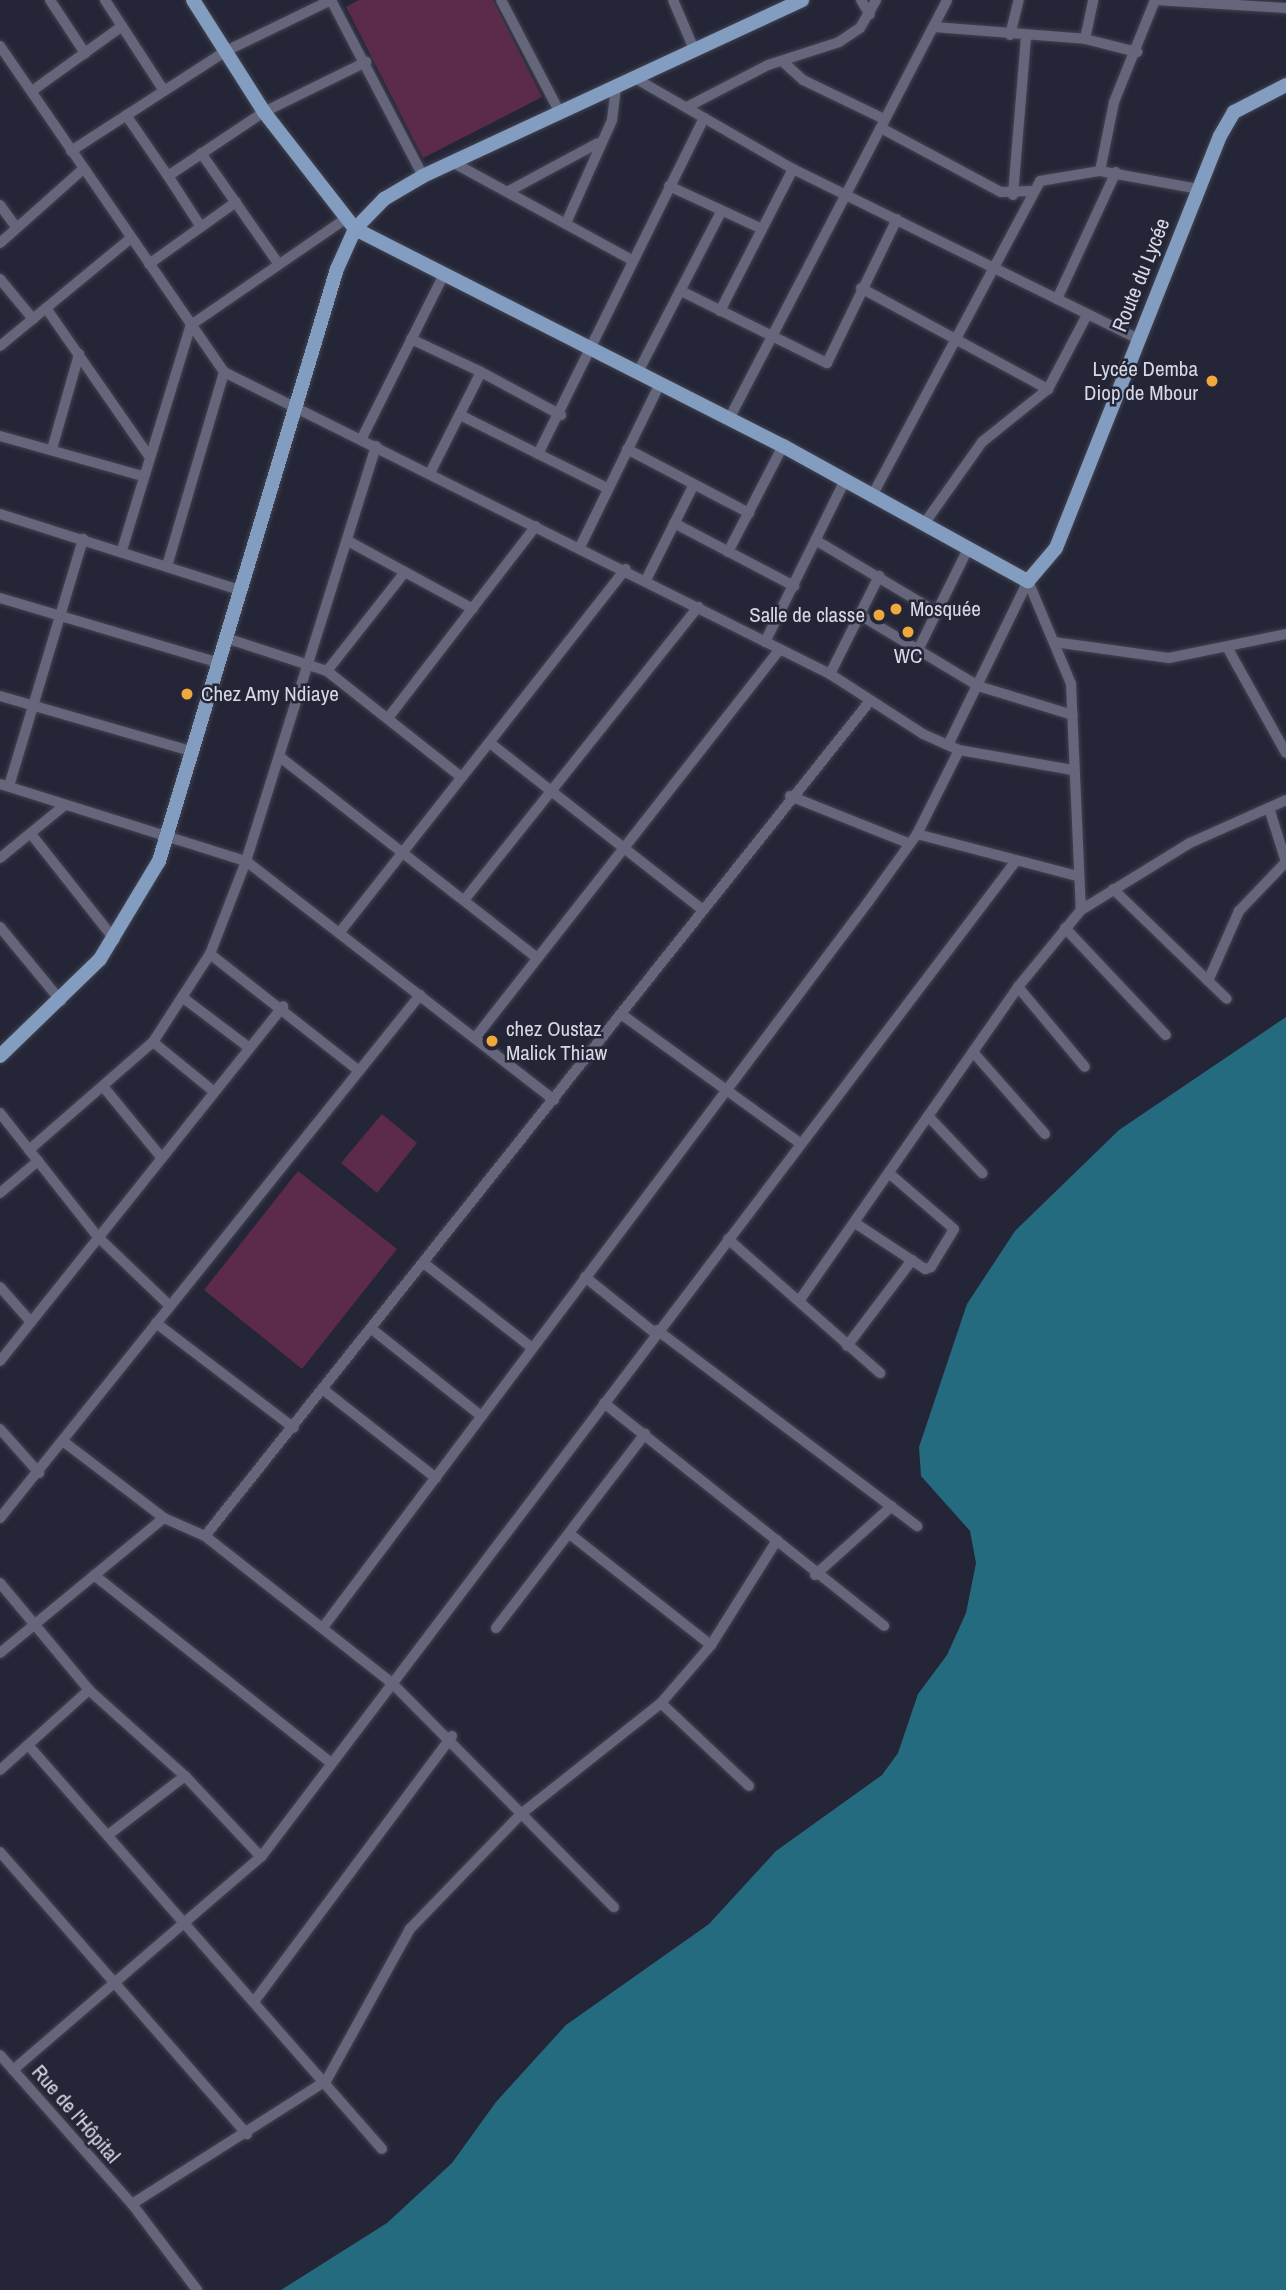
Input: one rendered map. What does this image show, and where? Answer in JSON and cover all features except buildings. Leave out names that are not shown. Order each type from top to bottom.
[{"type":"main road","points":[[193,0],[264,112],[350,224],[783,446],[924,524],[967,551],[1028,581]]},
{"type":"main road","points":[[2,1050],[61,1001],[115,940],[167,834],[194,752],[350,224],[384,199],[452,162],[693,47],[802,0]]},
{"type":"main road","name":"Route du Lycée","points":[[1028,581],[1051,560],[1199,189],[1234,111],[1286,85]]},
{"type":"street","points":[[105,0],[164,91]]},
{"type":"street","points":[[71,151],[226,51],[331,0],[366,62],[423,177]]},
{"type":"street","points":[[501,0],[559,111]]},
{"type":"street","points":[[673,0],[693,47]]},
{"type":"street","points":[[860,0],[870,15]]},
{"type":"street","points":[[687,107],[782,61],[839,42],[870,15],[876,0]]},
{"type":"street","points":[[729,419],[947,0]]},
{"type":"street","points":[[1010,35],[1019,0]]},
{"type":"street","points":[[1085,39],[1093,0]]},
{"type":"street","points":[[1100,171],[1114,102],[1137,52],[1155,0],[1286,8]]},
{"type":"street","points":[[54,1],[85,53]]},
{"type":"street","points":[[32,91],[122,26]]},
{"type":"street","points":[[934,27],[1085,39],[1137,52]]},
{"type":"street","points":[[1013,195],[1026,36]]},
{"type":"street","points":[[0,46],[224,372],[295,410],[362,438],[626,569],[830,674],[869,702],[948,745],[959,750],[1073,769]]},
{"type":"street","points":[[782,61],[803,80],[1013,195],[1030,191]]},
{"type":"street","points":[[168,176],[264,112],[366,62]]},
{"type":"street","points":[[633,77],[793,169],[897,219],[993,270],[1139,339]]},
{"type":"street","points":[[566,223],[598,143],[612,120],[616,85]]},
{"type":"street","points":[[126,115],[201,227]]},
{"type":"street","points":[[538,454],[561,415],[630,259],[704,118]]},
{"type":"street","points":[[507,192],[598,143]]},
{"type":"street","points":[[201,153],[278,262]]},
{"type":"street","points":[[452,162],[630,259]]},
{"type":"street","points":[[0,243],[83,169]]},
{"type":"street","points":[[720,311],[793,169]]},
{"type":"street","points":[[872,496],[958,340],[1030,191],[1048,176],[1100,171],[1199,189]]},
{"type":"street","points":[[1057,299],[1116,172]]},
{"type":"street","points":[[669,186],[762,229]]},
{"type":"street","points":[[149,264],[236,202]]},
{"type":"street","points":[[0,205],[16,227]]},
{"type":"street","points":[[638,372],[721,212]]},
{"type":"street","points":[[681,291],[818,361],[830,361],[861,288],[897,219]]},
{"type":"street","points":[[122,550],[148,455],[191,325],[278,262],[350,224]]},
{"type":"street","points":[[0,346],[131,238]]},
{"type":"street","points":[[362,438],[444,274]]},
{"type":"street","points":[[0,279],[33,319]]},
{"type":"street","points":[[861,288],[1048,389]]},
{"type":"street","points":[[46,308],[148,455]]},
{"type":"street","points":[[924,524],[982,442],[1048,389],[1087,315]]},
{"type":"street","points":[[411,339],[481,372],[561,415]]},
{"type":"street","points":[[52,449],[79,354]]},
{"type":"street","points":[[167,566],[224,372]]},
{"type":"street","points":[[430,473],[481,372]]},
{"type":"street","points":[[580,547],[660,383]]},
{"type":"street","points":[[460,415],[607,488]]},
{"type":"street","points":[[0,436],[142,476]]},
{"type":"street","points":[[29,1150],[106,1090],[153,1042],[210,954],[246,861],[376,446]]},
{"type":"street","points":[[728,552],[783,446]]},
{"type":"street","points":[[627,449],[748,513]]},
{"type":"street","points":[[765,642],[845,480]]},
{"type":"street","points":[[646,580],[694,484]]},
{"type":"street","points":[[0,514],[122,550],[240,590]]},
{"type":"street","points":[[674,523],[794,586]]},
{"type":"street","points":[[388,718],[536,526]]},
{"type":"street","points":[[83,539],[37,706],[5,785],[246,861],[554,1100]]},
{"type":"street","points":[[348,541],[473,609]]},
{"type":"street","points":[[817,541],[935,611]]},
{"type":"street","points":[[918,650],[967,551]]},
{"type":"street","points":[[340,932],[626,569]]},
{"type":"street","points":[[327,671],[405,572]]},
{"type":"street","points":[[830,674],[879,576]]},
{"type":"street","points":[[1028,581],[1071,684],[1077,876],[1081,910]]},
{"type":"street","points":[[948,745],[1028,581]]},
{"type":"street","points":[[0,598],[219,663]]},
{"type":"street","points":[[465,899],[698,607]]},
{"type":"street","points":[[860,615],[978,686],[1073,715]]},
{"type":"street","points":[[1054,642],[1169,658],[1286,634]]},
{"type":"street","points":[[226,638],[327,671],[461,776]]},
{"type":"street","points":[[1227,647],[1286,753]]},
{"type":"street","points":[[475,1038],[622,846],[779,650]]},
{"type":"street","points":[[0,696],[194,752]]},
{"type":"street","points":[[205,1536],[325,1391],[790,796],[869,702]]},
{"type":"street","points":[[490,743],[703,910]]},
{"type":"street","points":[[324,1626],[724,1086],[917,834],[959,750]]},
{"type":"street","points":[[279,757],[465,899],[537,958]]},
{"type":"street","points":[[790,796],[908,843]]},
{"type":"street","points":[[799,1301],[1018,987],[1081,910],[1190,843],[1286,800]]},
{"type":"street","points":[[0,858],[65,805]]},
{"type":"street","points":[[1208,981],[1240,911],[1286,862],[1269,808]]},
{"type":"street","points":[[31,834],[115,940]]},
{"type":"street","points":[[917,834],[1077,876]]},
{"type":"street","points":[[13,2070],[261,1857],[656,1331],[1016,861]]},
{"type":"street","points":[[1113,889],[1227,999]]},
{"type":"street","points":[[0,927],[61,1001]]},
{"type":"street","points":[[1065,928],[1166,1035]]},
{"type":"street","points":[[210,954],[283,1006],[359,1071]]},
{"type":"street","points":[[1018,987],[1084,1067]]},
{"type":"street","points":[[0,1518],[40,1474],[169,1305],[420,995]]},
{"type":"street","points":[[182,997],[248,1046]]},
{"type":"street","points":[[0,1361],[248,1046],[283,1006]]},
{"type":"street","points":[[621,1014],[800,1143]]},
{"type":"street","points":[[153,1042],[213,1091]]},
{"type":"street","points":[[973,1052],[1045,1134]]},
{"type":"street","points":[[106,1090],[161,1157]]},
{"type":"street","points":[[0,1113],[99,1237],[169,1305]]},
{"type":"street","points":[[929,1116],[982,1173]]},
{"type":"street","points":[[0,1194],[38,1161]]},
{"type":"street","points":[[855,1223],[929,1270],[954,1229],[889,1173]]},
{"type":"street","points":[[728,1239],[880,1373]]},
{"type":"street","points":[[847,1346],[912,1259]]},
{"type":"street","points":[[425,1264],[532,1348]]},
{"type":"street","points":[[585,1277],[917,1527]]},
{"type":"street","points":[[1,1291],[31,1322]]},
{"type":"street","points":[[156,1323],[294,1428]]},
{"type":"street","points":[[373,1330],[481,1416]]},
{"type":"street","points":[[325,1391],[436,1478]]},
{"type":"street","points":[[604,1403],[777,1540],[815,1574],[884,1626]]},
{"type":"street","points":[[0,1429],[40,1474]]},
{"type":"street","points":[[496,1628],[571,1535],[645,1434]]},
{"type":"street","points":[[64,1442],[164,1518],[205,1536],[324,1626],[393,1684],[452,1736],[521,1814],[614,1907]]},
{"type":"street","points":[[815,1574],[892,1506]]},
{"type":"street","points":[[0,1653],[164,1518]]},
{"type":"street","points":[[571,1535],[711,1646]]},
{"type":"street","points":[[127,2200],[247,2134],[326,2081],[410,1929],[521,1814],[662,1703],[711,1646],[777,1540]]},
{"type":"street","points":[[94,1575],[330,1762]]},
{"type":"street","points":[[0,1583],[37,1623],[89,1690],[185,1776],[261,1857]]},
{"type":"street","points":[[0,1770],[89,1690]]},
{"type":"street","points":[[662,1703],[749,1786]]},
{"type":"street","points":[[256,1999],[452,1736]]},
{"type":"street","points":[[28,1745],[256,1999],[382,2149]]},
{"type":"street","points":[[108,1835],[185,1776]]},
{"type":"street","points":[[0,1852],[116,1981],[247,2134]]},
{"type":"street","name":"Rue de l'Hôpital","points":[[0,2054],[127,2200],[197,2290]]},
{"type":"shaded area","points":[[359,0],[493,0],[542,97],[423,158],[346,7]]},
{"type":"shaded area","points":[[382,1114],[417,1143],[377,1193],[341,1163]]},
{"type":"shaded area","points":[[298,1171],[397,1249],[302,1369],[204,1290]]},
{"type":"water","points":[[1286,1017],[1286,2290],[281,2290],[387,2223],[452,2163],[496,2102],[566,2025],[709,1924],[776,1851],[882,1775],[898,1753],[918,1694],[947,1655],[966,1613],[976,1563],[970,1531],[921,1476],[919,1447],[967,1304],[1015,1231],[1119,1130]]},
{"type":"place","name":"Lycée Demba Diop de Mbour","points":[[1212,381]]},
{"type":"place","name":"Mosquée","points":[[896,609]]},
{"type":"place","name":"Salle de classe","points":[[879,615]]},
{"type":"place","name":"WC","points":[[908,632]]},
{"type":"place","name":"Chez Amy Ndiaye","points":[[187,694]]},
{"type":"place","name":"chez Oustaz Malick Thiaw","points":[[492,1041]]}]
